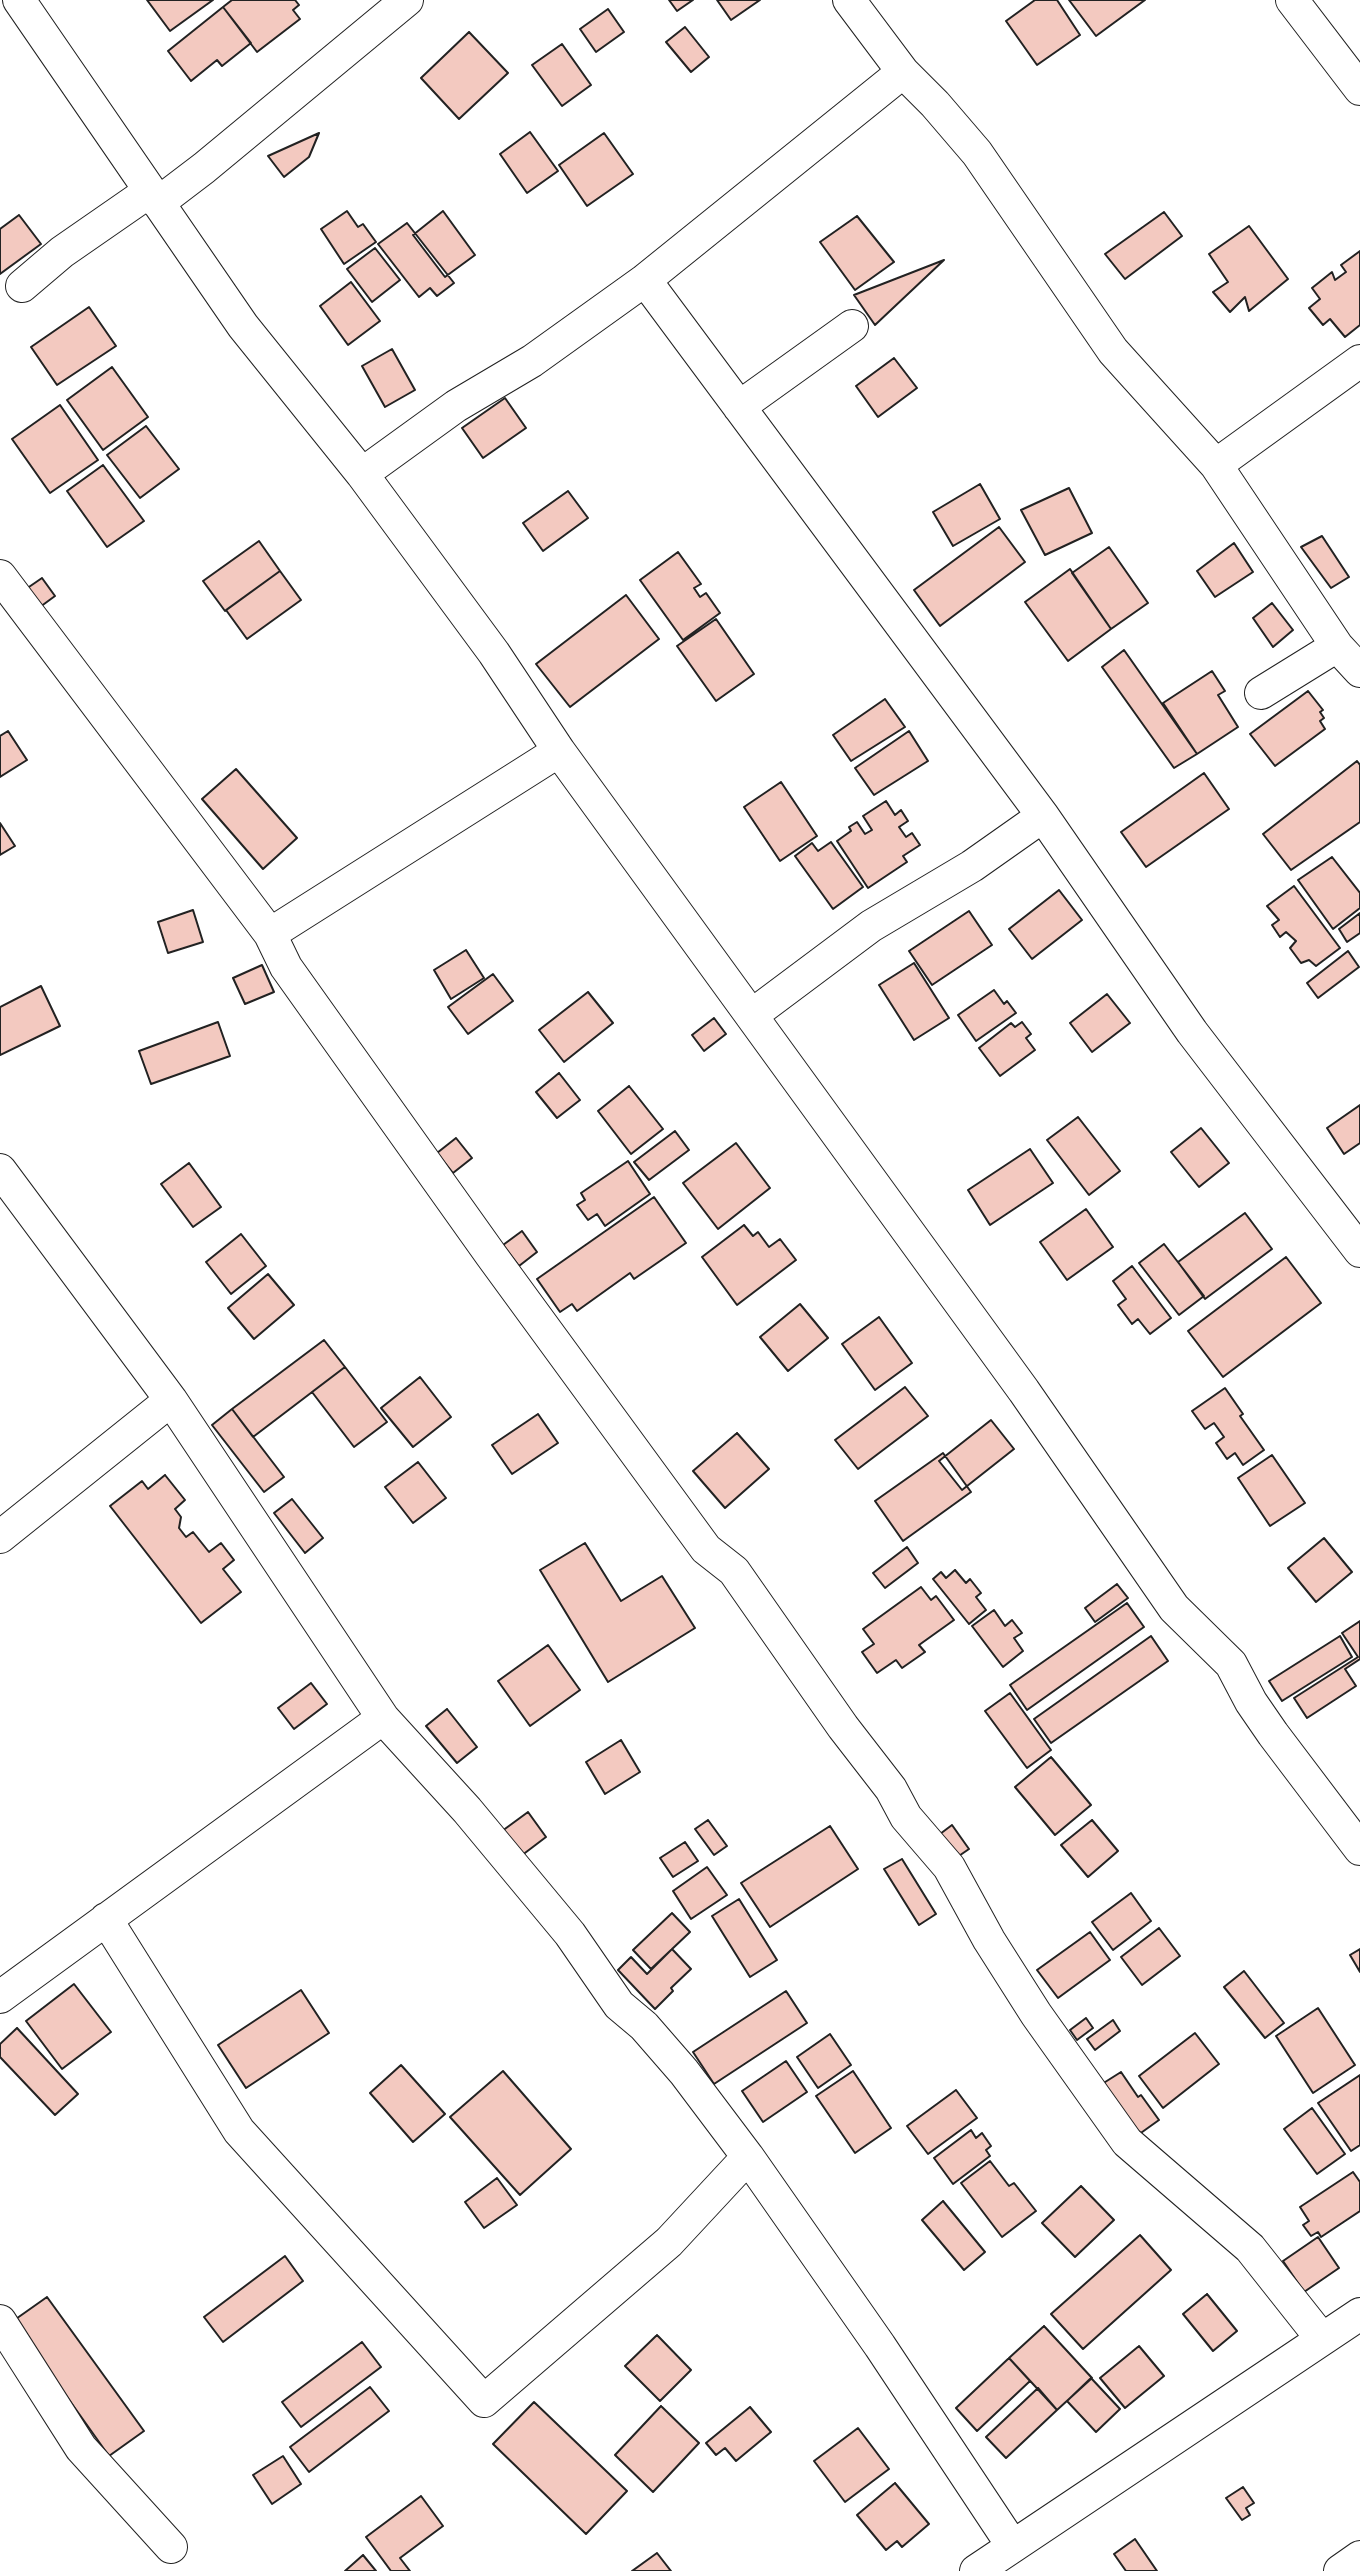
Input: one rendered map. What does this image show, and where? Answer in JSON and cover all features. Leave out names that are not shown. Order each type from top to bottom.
[{"type":"street","points":[[19,0],[243,326],[362,474],[494,653],[559,751],[1016,1380],[1174,1608],[1231,1664],[1251,1702],[1273,1734],[1360,1849]]},
{"type":"street","points":[[22,286],[62,252],[204,169],[407,0]]},
{"type":"street","points":[[849,0],[903,72],[977,153],[1112,351],[1216,466],[1337,646],[1360,671]]},
{"type":"street","points":[[1292,0],[1360,89]]},
{"type":"street","points":[[362,474],[456,406],[532,361],[645,280],[903,72]]},
{"type":"street","points":[[645,280],[1043,816],[1192,1032],[1360,1251]]},
{"type":"street","points":[[739,407],[852,326]]},
{"type":"street","points":[[1216,466],[1360,361]]},
{"type":"street","points":[[0,576],[270,934],[286,967],[499,1266],[706,1549],[734,1571],[843,1727],[891,1789],[906,1817],[949,1867],[989,1940],[1036,2014],[1127,2142],[1250,2248],[1322,2339]]},
{"type":"street","points":[[1261,692],[1337,646]]},
{"type":"street","points":[[270,934],[559,751]]},
{"type":"street","points":[[752,1015],[871,926],[972,866],[1043,816]]},
{"type":"street","points":[[0,1170],[171,1400],[383,1718],[476,1821],[570,1934],[619,2006],[644,2026],[684,2072],[748,2157],[880,2346],[1012,2544]]},
{"type":"street","points":[[0,1537],[171,1400]]},
{"type":"street","points":[[0,1997],[383,1718]]},
{"type":"street","points":[[106,1919],[239,2131],[485,2401],[669,2242],[748,2157]]},
{"type":"street","points":[[976,2571],[1012,2544],[1360,2314]]},
{"type":"street","points":[[0,2321],[82,2448],[171,2547]]},
{"type":"street","points":[[1340,2571],[1360,2557]]},
{"type":"building","points":[[147,0],[213,0],[170,31]]},
{"type":"building","points":[[232,0],[295,0],[299,5],[293,10],[300,19],[257,52],[223,7]]},
{"type":"building","points":[[669,0],[693,0],[677,11]]},
{"type":"building","points":[[717,0],[760,0],[731,20]]},
{"type":"building","points":[[1035,0],[1057,0],[1080,35],[1037,65],[1006,21]]},
{"type":"building","points":[[1069,0],[1145,0],[1096,36]]},
{"type":"building","points":[[223,7],[251,43],[222,66],[217,60],[191,81],[168,51]]},
{"type":"building","points":[[608,9],[624,32],[596,52],[580,29]]},
{"type":"building","points":[[685,27],[709,57],[691,72],[666,42]]},
{"type":"building","points":[[469,32],[508,73],[459,119],[421,78]]},
{"type":"building","points":[[562,44],[591,85],[562,106],[532,65]]},
{"type":"building","points":[[530,132],[558,171],[527,193],[500,154]]},
{"type":"building","points":[[319,133],[309,157],[284,177],[268,156]]},
{"type":"building","points":[[604,133],[633,174],[587,206],[559,165]]},
{"type":"building","points":[[347,211],[358,227],[363,224],[376,242],[344,264],[321,229]]},
{"type":"building","points":[[443,211],[475,255],[445,277],[413,235]]},
{"type":"building","points":[[1164,212],[1182,236],[1125,279],[1105,254]]},
{"type":"building","points":[[19,215],[41,244],[0,274],[0,229]]},
{"type":"building","points":[[857,216],[894,262],[855,290],[820,242]]},
{"type":"building","points":[[407,223],[454,283],[437,296],[430,288],[419,297],[378,244]]},
{"type":"building","points":[[1249,226],[1288,279],[1249,311],[1245,297],[1230,312],[1213,292],[1228,282],[1209,254]]},
{"type":"building","points":[[375,248],[400,280],[372,302],[347,269]]},
{"type":"building","points":[[1360,251],[1360,325],[1345,337],[1330,319],[1323,325],[1309,308],[1320,299],[1312,288],[1332,272],[1335,280],[1346,272],[1341,265]]},
{"type":"building","points":[[944,260],[875,325],[854,295]]},
{"type":"building","points":[[351,282],[380,321],[348,345],[320,306]]},
{"type":"building","points":[[89,307],[116,346],[57,385],[31,347]]},
{"type":"building","points":[[392,349],[415,390],[385,407],[362,366]]},
{"type":"building","points":[[894,358],[917,388],[878,417],[856,386]]},
{"type":"building","points":[[112,367],[148,417],[103,450],[67,400]]},
{"type":"building","points":[[505,398],[526,428],[483,458],[462,428]]},
{"type":"building","points":[[60,405],[98,460],[50,493],[12,439]]},
{"type":"building","points":[[146,426],[179,469],[140,498],[107,455]]},
{"type":"building","points":[[103,465],[144,521],[107,547],[67,491]]},
{"type":"building","points":[[980,484],[1000,519],[953,546],[933,512]]},
{"type":"building","points":[[1069,488],[1092,533],[1045,555],[1021,510]]},
{"type":"building","points":[[568,491],[588,518],[543,551],[523,523]]},
{"type":"building","points":[[999,527],[1025,562],[940,626],[914,590]]},
{"type":"building","points":[[1322,536],[1349,577],[1331,588],[1301,547]]},
{"type":"building","points":[[259,541],[280,571],[225,611],[203,581]]},
{"type":"building","points":[[1234,543],[1253,572],[1215,597],[1197,571]]},
{"type":"building","points":[[1109,547],[1148,603],[1111,629],[1072,573]]},
{"type":"building","points":[[678,552],[701,584],[694,588],[700,597],[706,593],[720,613],[683,640],[640,580]]},
{"type":"building","points":[[1070,569],[1111,629],[1068,661],[1025,602]]},
{"type":"building","points":[[280,571],[301,600],[247,639],[226,610]]},
{"type":"building","points":[[42,578],[55,596],[40,607],[26,589]]},
{"type":"building","points":[[626,595],[659,639],[570,707],[536,664]]},
{"type":"building","points":[[1272,603],[1293,630],[1273,647],[1253,618]]},
{"type":"building","points":[[716,619],[754,674],[716,701],[677,646]]},
{"type":"building","points":[[1124,650],[1197,754],[1174,768],[1102,667]]},
{"type":"building","points":[[1212,671],[1225,691],[1218,695],[1238,727],[1197,754],[1163,703]]},
{"type":"building","points":[[1308,691],[1323,710],[1320,712],[1324,718],[1320,721],[1325,729],[1275,766],[1250,734]]},
{"type":"building","points":[[885,699],[905,727],[851,761],[833,735]]},
{"type":"building","points":[[8,731],[27,760],[0,777],[0,736]]},
{"type":"building","points":[[909,731],[928,761],[874,795],[855,768]]},
{"type":"building","points":[[1357,761],[1360,765],[1360,822],[1291,870],[1263,834]]},
{"type":"building","points":[[236,769],[297,838],[263,869],[202,799]]},
{"type":"building","points":[[1204,773],[1229,809],[1146,867],[1121,832]]},
{"type":"building","points":[[781,782],[817,836],[780,861],[744,807]]},
{"type":"building","points":[[886,801],[895,815],[901,810],[908,821],[899,827],[906,837],[912,833],[920,845],[903,856],[907,862],[868,888],[837,841],[851,831],[849,827],[857,822],[865,834],[872,830],[863,816]]},
{"type":"building","points":[[0,823],[15,846],[0,855]]},
{"type":"building","points":[[831,842],[863,887],[833,909],[795,856],[812,843],[818,851]]},
{"type":"building","points":[[1332,857],[1360,893],[1360,908],[1333,929],[1298,880]]},
{"type":"building","points":[[1294,886],[1340,948],[1316,966],[1309,960],[1301,963],[1290,948],[1296,941],[1286,932],[1280,937],[1272,925],[1279,920],[1267,906]]},
{"type":"building","points":[[1059,890],[1082,920],[1032,959],[1009,929]]},
{"type":"building","points":[[193,910],[203,942],[168,953],[158,922]]},
{"type":"building","points":[[969,911],[992,945],[932,985],[909,951]]},
{"type":"building","points":[[1360,913],[1360,933],[1347,942],[1339,929]]},
{"type":"building","points":[[466,950],[484,978],[451,999],[434,970]]},
{"type":"building","points":[[1348,951],[1359,967],[1318,998],[1307,983]]},
{"type":"building","points":[[914,963],[949,1018],[914,1040],[879,985]]},
{"type":"building","points":[[262,965],[274,992],[245,1004],[233,978]]},
{"type":"building","points":[[493,974],[513,1001],[468,1034],[448,1007]]},
{"type":"building","points":[[41,986],[60,1026],[0,1055],[0,1007]]},
{"type":"building","points":[[994,990],[1004,1004],[1007,1001],[1016,1013],[976,1041],[958,1015]]},
{"type":"building","points":[[588,992],[613,1023],[564,1062],[539,1030]]},
{"type":"building","points":[[1107,994],[1130,1023],[1092,1052],[1070,1023]]},
{"type":"building","points":[[714,1018],[726,1034],[704,1051],[692,1035]]},
{"type":"building","points":[[218,1022],[230,1056],[151,1084],[139,1051]]},
{"type":"building","points":[[1022,1022],[1031,1034],[1026,1038],[1035,1050],[1000,1076],[979,1048],[1011,1023],[1015,1027]]},
{"type":"building","points":[[559,1073],[580,1100],[557,1118],[536,1092]]},
{"type":"building","points":[[629,1086],[663,1129],[631,1154],[598,1111]]},
{"type":"building","points":[[1360,1105],[1360,1143],[1344,1154],[1327,1128]]},
{"type":"building","points":[[1078,1117],[1120,1171],[1089,1195],[1047,1140]]},
{"type":"building","points":[[1201,1128],[1229,1163],[1199,1187],[1171,1152]]},
{"type":"building","points":[[675,1131],[689,1150],[649,1180],[634,1162]]},
{"type":"building","points":[[456,1138],[472,1158],[453,1173],[437,1153]]},
{"type":"building","points":[[736,1143],[770,1188],[718,1229],[683,1183]]},
{"type":"building","points":[[1030,1149],[1053,1183],[990,1225],[968,1190]]},
{"type":"building","points":[[628,1161],[650,1194],[605,1226],[597,1214],[588,1220],[577,1205],[585,1200],[581,1193]]},
{"type":"building","points":[[189,1163],[221,1207],[193,1227],[161,1184]]},
{"type":"building","points":[[654,1197],[686,1243],[634,1279],[630,1273],[577,1311],[572,1304],[560,1312],[537,1279]]},
{"type":"building","points":[[1086,1209],[1113,1247],[1067,1280],[1040,1242]]},
{"type":"building","points":[[1245,1213],[1272,1249],[1205,1299],[1178,1262]]},
{"type":"building","points":[[744,1225],[753,1236],[758,1232],[769,1247],[780,1239],[796,1260],[737,1305],[702,1257]]},
{"type":"building","points":[[522,1231],[537,1252],[519,1266],[503,1245]]},
{"type":"building","points":[[241,1234],[266,1266],[231,1294],[206,1262]]},
{"type":"building","points":[[1164,1244],[1204,1296],[1179,1315],[1139,1263]]},
{"type":"building","points":[[1286,1257],[1321,1303],[1223,1377],[1188,1331]]},
{"type":"building","points":[[1132,1266],[1171,1318],[1150,1334],[1138,1319],[1132,1324],[1118,1305],[1126,1299],[1113,1281]]},
{"type":"building","points":[[268,1274],[294,1305],[254,1339],[228,1308]]},
{"type":"building","points":[[800,1304],[828,1338],[788,1371],[760,1337]]},
{"type":"building","points":[[879,1317],[912,1363],[875,1390],[842,1344]]},
{"type":"building","points":[[324,1340],[345,1367],[253,1437],[232,1409]]},
{"type":"building","points":[[345,1367],[387,1422],[354,1447],[312,1392]]},
{"type":"building","points":[[420,1377],[451,1417],[413,1447],[381,1408]]},
{"type":"building","points":[[905,1387],[928,1416],[858,1469],[835,1440]]},
{"type":"building","points":[[1225,1388],[1243,1414],[1240,1416],[1264,1450],[1243,1465],[1235,1453],[1227,1459],[1216,1443],[1224,1437],[1214,1423],[1205,1429],[1192,1411]]},
{"type":"building","points":[[232,1409],[284,1477],[264,1492],[212,1425]]},
{"type":"building","points":[[538,1414],[558,1443],[512,1474],[492,1445]]},
{"type":"building","points":[[991,1420],[1014,1449],[962,1490],[939,1461]]},
{"type":"building","points":[[737,1433],[769,1469],[725,1508],[693,1471]]},
{"type":"building","points":[[943,1453],[971,1492],[903,1541],[875,1501]]},
{"type":"building","points":[[1272,1455],[1305,1503],[1270,1526],[1238,1478]]},
{"type":"building","points":[[418,1462],[446,1498],[413,1523],[385,1487]]},
{"type":"building","points":[[165,1475],[185,1500],[175,1509],[181,1517],[179,1528],[186,1537],[193,1532],[209,1552],[221,1543],[234,1560],[223,1569],[241,1592],[201,1623],[110,1506],[142,1481],[148,1489]]},
{"type":"building","points":[[292,1499],[323,1538],[305,1553],[274,1513]]},
{"type":"building","points":[[1324,1538],[1352,1572],[1316,1602],[1288,1568]]},
{"type":"building","points":[[585,1543],[621,1601],[662,1576],[695,1628],[608,1682],[540,1570]]},
{"type":"building","points":[[907,1547],[918,1563],[885,1588],[873,1573]]},
{"type":"building","points":[[955,1570],[966,1583],[970,1579],[981,1593],[976,1597],[986,1610],[969,1624],[933,1579],[941,1572],[946,1578]]},
{"type":"building","points":[[1117,1584],[1128,1598],[1095,1622],[1085,1608]]},
{"type":"building","points":[[921,1587],[931,1600],[936,1596],[954,1620],[919,1645],[925,1652],[902,1668],[896,1660],[877,1673],[862,1652],[874,1644],[863,1629]]},
{"type":"building","points":[[1127,1603],[1144,1627],[1027,1710],[1010,1685]]},
{"type":"building","points":[[994,1610],[1005,1626],[1012,1620],[1022,1633],[1014,1638],[1023,1651],[1003,1667],[972,1626]]},
{"type":"building","points":[[1360,1621],[1360,1659],[1345,1669],[1356,1686],[1307,1718],[1294,1698],[1358,1657],[1342,1633]]},
{"type":"building","points":[[1151,1636],[1168,1661],[1051,1743],[1034,1719]]},
{"type":"building","points":[[1340,1636],[1352,1657],[1282,1701],[1269,1681]]},
{"type":"building","points":[[548,1645],[580,1690],[530,1726],[498,1681]]},
{"type":"building","points":[[311,1683],[327,1704],[294,1729],[278,1708]]},
{"type":"building","points":[[1010,1693],[1051,1750],[1027,1768],[985,1711]]},
{"type":"building","points":[[447,1709],[477,1747],[457,1763],[426,1726]]},
{"type":"building","points":[[621,1740],[640,1772],[605,1794],[586,1762]]},
{"type":"building","points":[[1051,1757],[1091,1805],[1055,1835],[1015,1787]]},
{"type":"building","points":[[528,1812],[546,1837],[517,1859],[498,1834]]},
{"type":"building","points":[[708,1820],[727,1846],[714,1855],[695,1829]]},
{"type":"building","points":[[1092,1820],[1118,1851],[1088,1877],[1061,1845]]},
{"type":"building","points":[[952,1825],[969,1849],[953,1860],[936,1837]]},
{"type":"building","points":[[830,1826],[858,1869],[770,1927],[741,1883]]},
{"type":"building","points":[[685,1842],[698,1861],[673,1877],[660,1858]]},
{"type":"building","points":[[902,1859],[936,1914],[919,1925],[884,1869]]},
{"type":"building","points":[[707,1867],[727,1895],[691,1919],[673,1891]]},
{"type":"building","points":[[1131,1893],[1151,1921],[1113,1950],[1092,1922]]},
{"type":"building","points":[[739,1899],[777,1960],[750,1977],[712,1916]]},
{"type":"building","points":[[672,1913],[690,1932],[651,1969],[633,1950]]},
{"type":"building","points":[[1159,1928],[1180,1956],[1142,1985],[1121,1957]]},
{"type":"building","points":[[1090,1932],[1110,1960],[1058,1998],[1037,1970]]},
{"type":"building","points":[[672,1949],[691,1969],[671,1988],[673,1991],[655,2009],[618,1970],[631,1957],[647,1974]]},
{"type":"building","points":[[1360,1949],[1360,1972],[1350,1955]]},
{"type":"building","points":[[1244,1971],[1284,2023],[1265,2038],[1224,1987]]},
{"type":"building","points":[[74,1984],[111,2032],[62,2069],[26,2021]]},
{"type":"building","points":[[301,1990],[329,2033],[246,2088],[218,2045]]},
{"type":"building","points":[[786,1991],[807,2023],[714,2084],[693,2052]]},
{"type":"building","points":[[1318,2008],[1355,2065],[1313,2093],[1276,2036]]},
{"type":"building","points":[[1086,2018],[1093,2028],[1077,2040],[1070,2030]]},
{"type":"building","points":[[1113,2020],[1120,2031],[1095,2050],[1087,2039]]},
{"type":"building","points":[[17,2028],[78,2094],[55,2115],[0,2057],[0,2044]]},
{"type":"building","points":[[1195,2033],[1219,2064],[1163,2108],[1139,2076]]},
{"type":"building","points":[[830,2034],[851,2065],[818,2088],[797,2057]]},
{"type":"building","points":[[786,2061],[807,2092],[763,2122],[742,2091]]},
{"type":"building","points":[[401,2065],[445,2114],[413,2142],[370,2093]]},
{"type":"building","points":[[503,2071],[571,2149],[520,2195],[450,2117]]},
{"type":"building","points":[[853,2071],[891,2128],[855,2153],[816,2096]]},
{"type":"building","points":[[1121,2072],[1138,2097],[1141,2095],[1159,2120],[1138,2135],[1102,2084]]},
{"type":"building","points":[[1360,2075],[1360,2145],[1351,2151],[1318,2103]]},
{"type":"building","points":[[956,2090],[977,2118],[928,2154],[907,2126]]},
{"type":"building","points":[[1312,2108],[1345,2154],[1317,2174],[1284,2129]]},
{"type":"building","points":[[971,2130],[976,2138],[982,2133],[991,2146],[986,2150],[990,2156],[953,2184],[934,2158]]},
{"type":"building","points":[[990,2161],[1009,2186],[1014,2183],[1036,2211],[1002,2237],[961,2183]]},
{"type":"building","points":[[1353,2172],[1360,2182],[1360,2211],[1321,2237],[1318,2232],[1311,2236],[1303,2225],[1309,2221],[1300,2207]]},
{"type":"building","points":[[497,2178],[517,2205],[484,2228],[465,2202]]},
{"type":"building","points":[[1081,2186],[1114,2220],[1075,2257],[1042,2223]]},
{"type":"building","points":[[943,2201],[985,2252],[964,2270],[922,2220]]},
{"type":"building","points":[[1140,2235],[1171,2270],[1083,2349],[1051,2314]]},
{"type":"building","points":[[1318,2237],[1339,2268],[1304,2292],[1283,2261]]},
{"type":"building","points":[[285,2256],[303,2281],[223,2342],[204,2317]]},
{"type":"building","points":[[1207,2294],[1237,2331],[1213,2351],[1183,2314]]},
{"type":"building","points":[[47,2297],[144,2431],[109,2456],[13,2321]]},
{"type":"building","points":[[1044,2326],[1092,2378],[1057,2410],[1009,2358]]},
{"type":"building","points":[[657,2335],[691,2370],[660,2401],[625,2366]]},
{"type":"building","points":[[362,2342],[381,2367],[301,2427],[282,2402]]},
{"type":"building","points":[[1139,2346],[1164,2376],[1125,2408],[1100,2378]]},
{"type":"building","points":[[1009,2358],[1030,2381],[977,2431],[956,2408]]},
{"type":"building","points":[[1091,2378],[1120,2409],[1096,2432],[1067,2401]]},
{"type":"building","points":[[370,2387],[389,2411],[309,2472],[290,2447]]},
{"type":"building","points":[[1038,2388],[1057,2410],[1006,2458],[986,2437]]},
{"type":"building","points":[[534,2402],[627,2491],[586,2534],[493,2444]]},
{"type":"building","points":[[661,2406],[699,2443],[653,2492],[615,2455]]},
{"type":"building","points":[[750,2407],[771,2432],[736,2461],[725,2448],[716,2455],[706,2443]]},
{"type":"building","points":[[858,2428],[889,2469],[845,2502],[814,2461]]},
{"type":"building","points":[[283,2456],[301,2484],[272,2504],[253,2475]]},
{"type":"building","points":[[895,2483],[929,2524],[902,2547],[897,2541],[886,2550],[857,2515]]},
{"type":"building","points":[[1243,2487],[1254,2503],[1246,2508],[1250,2515],[1242,2520],[1226,2498]]},
{"type":"building","points":[[421,2496],[443,2526],[400,2558],[410,2571],[391,2571],[366,2537]]},
{"type":"building","points":[[1135,2539],[1157,2571],[1126,2571],[1114,2554]]},
{"type":"building","points":[[657,2553],[671,2571],[632,2571]]},
{"type":"building","points":[[363,2555],[376,2571],[345,2571]]}]
